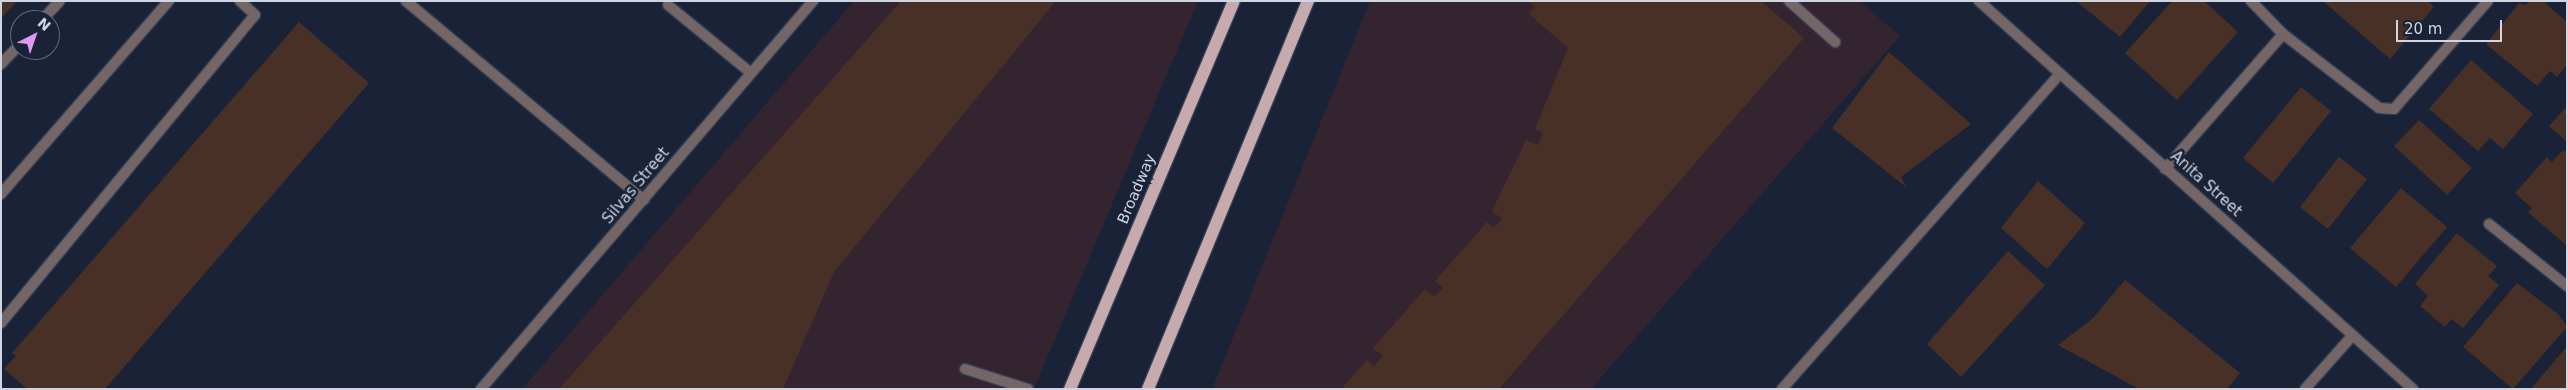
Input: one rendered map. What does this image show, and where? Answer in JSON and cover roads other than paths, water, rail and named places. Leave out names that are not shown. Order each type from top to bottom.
[{"type":"main road","name":"Broadway","points":[[1070,389],[1234,1]]},
{"type":"main road","points":[[1148,389],[1308,1]]},
{"type":"street","points":[[1,194],[169,1]]},
{"type":"street","points":[[1,322],[255,15],[240,1]]},
{"type":"street","points":[[406,1],[644,200]]},
{"type":"street","name":"Silvas Street","points":[[481,389],[813,1]]},
{"type":"street","points":[[1789,1],[1835,42]]},
{"type":"street","name":"Anita Street","points":[[1979,1],[2413,389]]},
{"type":"street","points":[[2251,1],[2283,34],[2379,108],[2394,109],[2488,1]]},
{"type":"street","points":[[668,5],[751,73]]},
{"type":"street","points":[[2166,169],[2283,34]]},
{"type":"street","points":[[1,64],[10,55]]},
{"type":"street","points":[[1782,389],[2060,74]]},
{"type":"street","points":[[2489,224],[2567,286]]},
{"type":"street","points":[[2304,389],[2353,335]]},
{"type":"street","points":[[965,369],[1028,389]]}]
